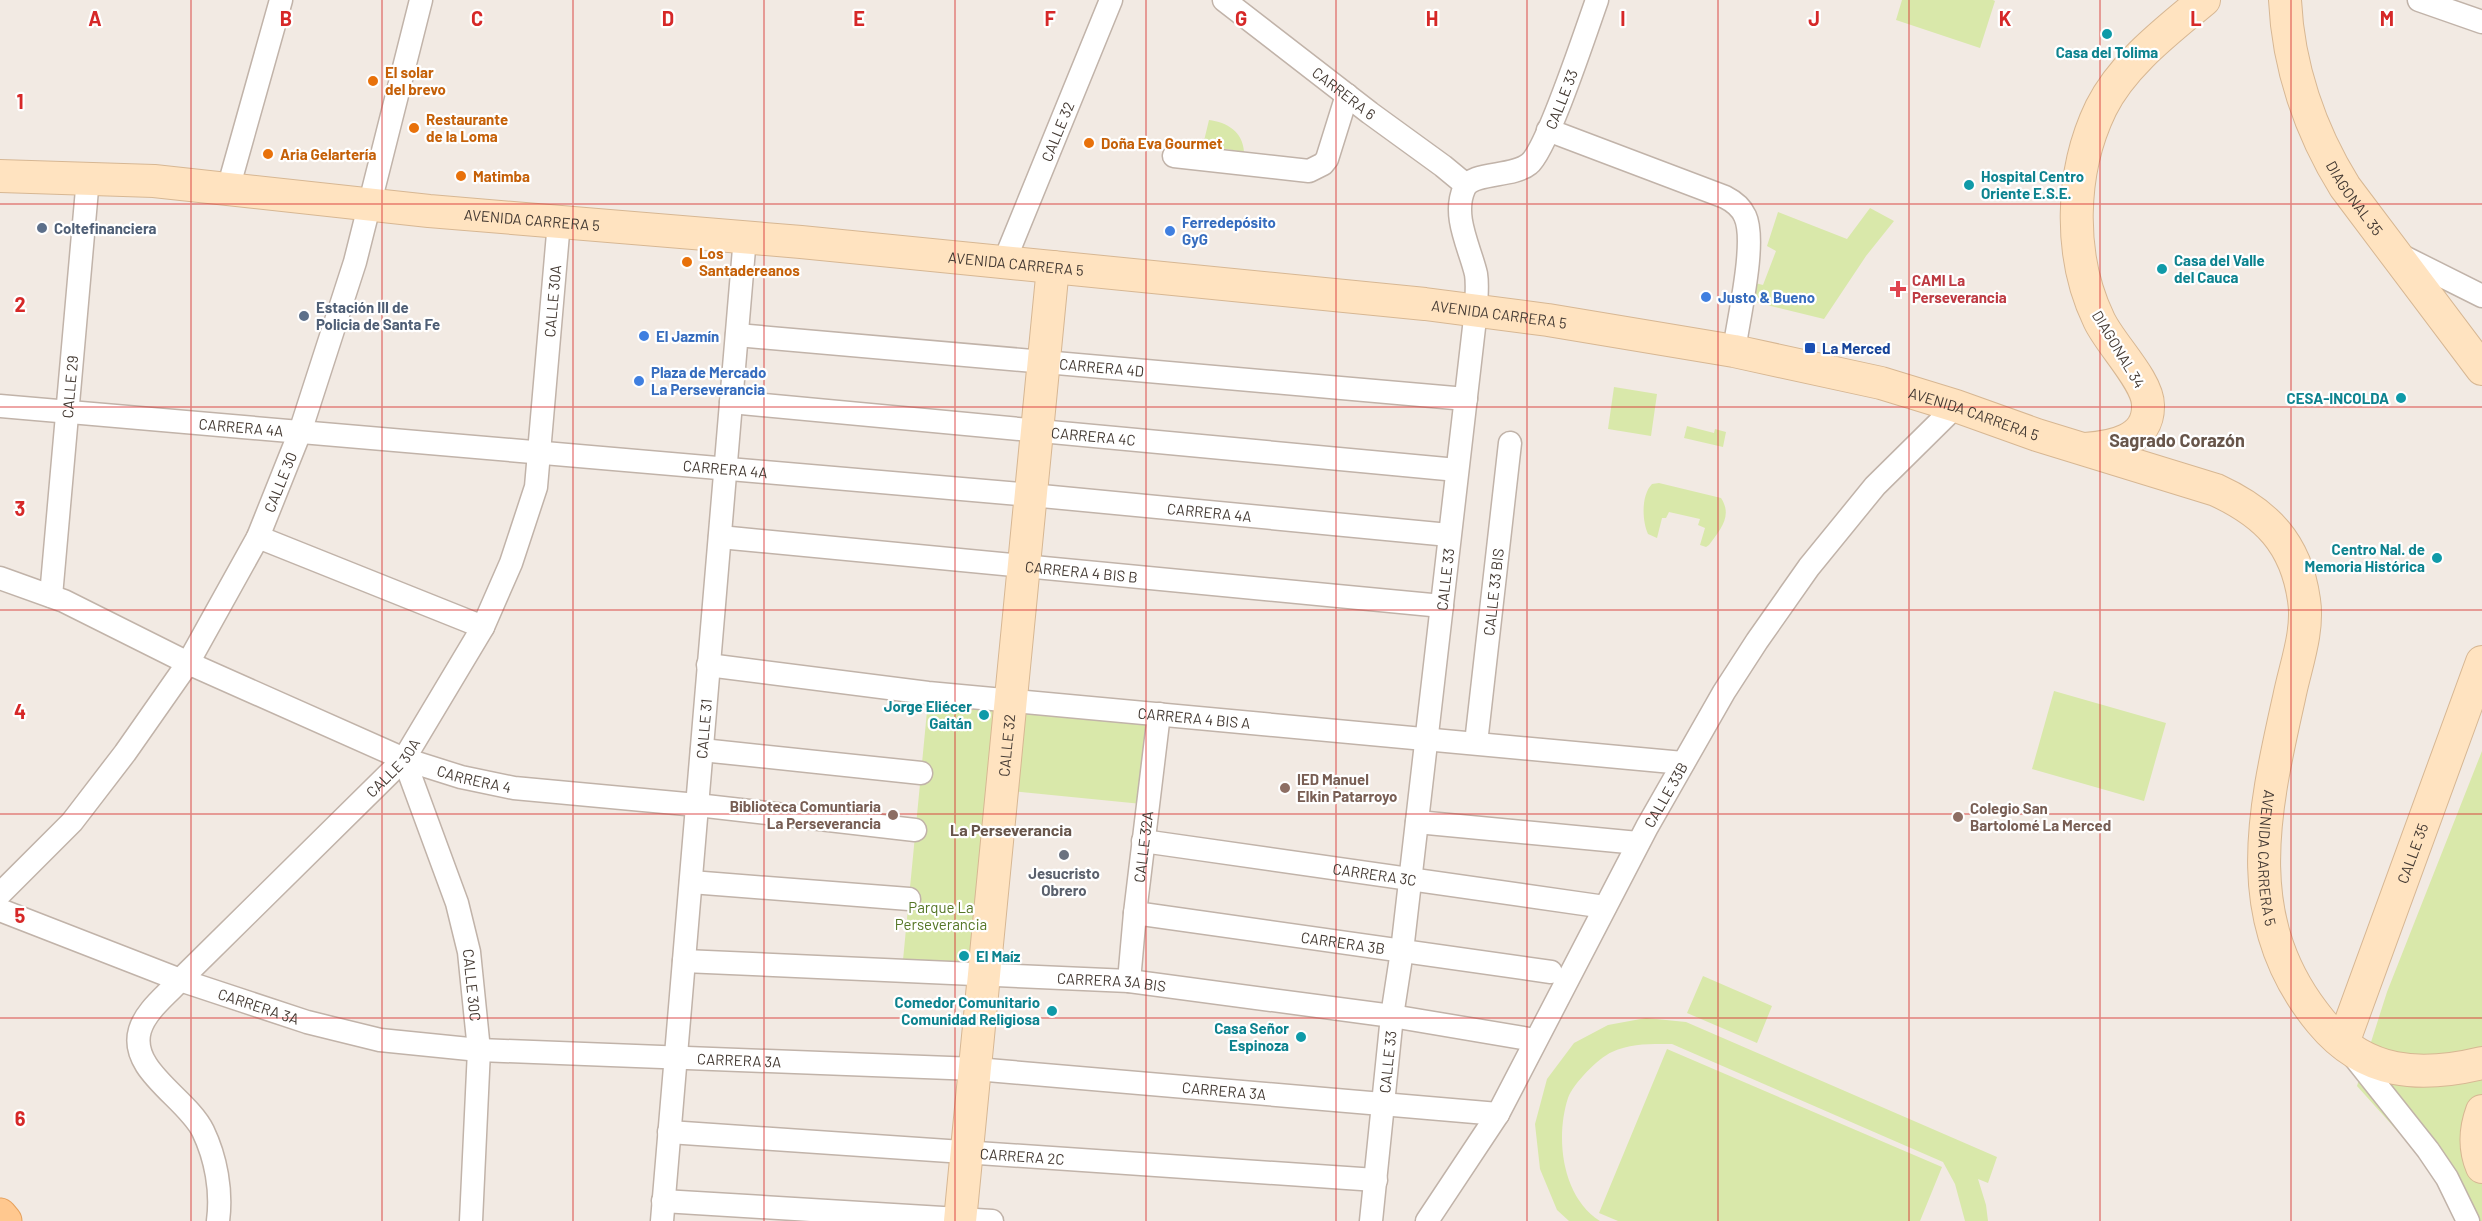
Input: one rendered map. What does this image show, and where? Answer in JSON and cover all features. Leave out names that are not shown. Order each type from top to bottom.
[{"type":"main road","name":"DIAGONAL 34","points":[[2085,449],[2105,448],[2127,441],[2138,432],[2146,420],[2148,405],[2144,388],[2099,320],[2081,262],[2077,225],[2078,192],[2086,148],[2102,107],[2122,78],[2155,42],[2204,0]]},
{"type":"main road","name":"DIAGONAL 35","points":[[2285,0],[2289,34],[2307,114],[2332,167],[2482,369]]},
{"type":"main road","name":"AVENIDA CARRERA 5","points":[[0,176],[154,181],[369,205],[745,237],[1476,310],[1734,351],[1862,378],[2216,490],[2242,502],[2274,527],[2299,573],[2305,602],[2304,629],[2266,810],[2263,844],[2265,882],[2271,922],[2293,984],[2327,1029],[2368,1060],[2392,1069],[2415,1072],[2482,1063]]},
{"type":"main road","name":"CALLE 32","points":[[960,1220],[1053,267]]},
{"type":"main road","name":"CALLE 35","points":[[2343,1043],[2482,662]]},
{"type":"main road","points":[[2482,1111],[2477,1125],[2476,1145],[2482,1167]]},
{"type":"main road","points":[[0,1215],[5,1221]]},
{"type":"street","points":[[228,189],[281,0]]},
{"type":"street","name":"CALLE 30","points":[[0,894],[72,822],[105,780],[188,663],[258,537],[300,432],[355,262],[421,0]]},
{"type":"street","name":"CALLE 32","points":[[1004,262],[1111,0]]},
{"type":"street","name":"CARRERA 6","points":[[1224,0],[1466,185]]},
{"type":"street","name":"CALLE 33","points":[[1371,1221],[1392,1016],[1402,951],[1476,310],[1476,276],[1461,214],[1461,196],[1466,185],[1476,178],[1512,173],[1536,158],[1597,0]]},
{"type":"street","points":[[2419,0],[2482,22]]},
{"type":"street","points":[[1174,156],[1301,172],[1309,171],[1323,164],[1330,152],[1347,95]]},
{"type":"street","points":[[1548,130],[1725,197],[1741,208],[1749,230],[1750,245],[1734,351]]},
{"type":"street","name":"CALLE 29","points":[[51,596],[88,178]]},
{"type":"street","name":"CALLE 30A","points":[[218,1221],[220,1203],[218,1180],[202,1130],[190,1112],[144,1064],[139,1054],[138,1042],[146,1017],[180,980],[404,759],[483,627],[511,563],[532,498],[540,453],[559,222]]},
{"type":"street","name":"CALLE 31","points":[[662,1211],[745,237]]},
{"type":"street","points":[[2392,250],[2482,296]]},
{"type":"street","name":"CARRERA 4D","points":[[737,335],[1466,399]]},
{"type":"street","name":"CARRERA 4C","points":[[731,402],[1457,470]]},
{"type":"street","name":"CARRERA 4A","points":[[0,406],[1030,495],[1449,535]]},
{"type":"street","name":"CALLE 33B","points":[[1427,1221],[1498,1114],[1638,843],[1740,666],[1809,567],[1875,486],[1956,406]]},
{"type":"street","name":"CALLE 33 BIS","points":[[1476,742],[1510,443]]},
{"type":"street","points":[[258,537],[483,627]]},
{"type":"street","name":"CARRERA 4 BIS B","points":[[720,537],[1442,606]]},
{"type":"street","name":"CARRERA 4","points":[[0,579],[51,596],[188,663],[404,759],[461,777],[513,788],[697,805],[915,830]]},
{"type":"street","name":"CARRERA 4 BIS A","points":[[708,665],[928,693],[1683,762]]},
{"type":"street","name":"CALLE 32A","points":[[1129,981],[1159,714]]},
{"type":"street","points":[[702,750],[921,773]]},
{"type":"street","name":"CALLE 30C","points":[[404,759],[464,928],[474,990],[479,1050],[471,1221]]},
{"type":"street","points":[[1417,822],[1638,843]]},
{"type":"street","name":"CARRERA 3C","points":[[1143,842],[1605,907]]},
{"type":"street","points":[[691,882],[909,899]]},
{"type":"street","name":"CARRERA 3A","points":[[0,910],[180,980],[340,1032],[380,1040],[479,1050],[976,1069],[1384,1102],[1498,1114]]},
{"type":"street","name":"CARRERA 3B","points":[[1135,913],[1551,972]]},
{"type":"street","name":"CARRERA 3A BIS","points":[[684,961],[1129,981],[1392,1016],[1535,1040]]},
{"type":"street","points":[[2343,1043],[2428,1150],[2447,1178],[2468,1221]]},
{"type":"street","name":"CARRERA 2C","points":[[669,1132],[1376,1180]]},
{"type":"street","points":[[662,1211],[992,1221]]},
{"type":"green space","points":[[1902,0],[1995,1],[1980,48],[1896,20]]},
{"type":"green space","points":[[1209,120],[1233,129],[1241,139],[1244,152],[1203,145]]},
{"type":"green space","points":[[1870,208],[1894,221],[1866,256],[1824,319],[1751,301],[1755,283],[1763,285],[1776,251],[1767,246],[1778,212],[1847,239]]},
{"type":"green space","points":[[1614,387],[1657,394],[1651,436],[1608,429]]},
{"type":"green space","points":[[1687,426],[1714,433],[1715,429],[1726,432],[1723,447],[1684,438]]},
{"type":"green space","points":[[1659,483],[1721,498],[1726,511],[1724,523],[1709,545],[1706,547],[1700,545],[1705,528],[1698,525],[1700,519],[1669,512],[1666,518],[1662,518],[1657,538],[1648,534],[1644,501],[1652,484]]},
{"type":"green space","points":[[2054,691],[2166,723],[2144,801],[2032,769]]},
{"type":"green space","name":"Parque La Perseverancia","points":[[928,701],[994,707],[971,966],[903,960]]},
{"type":"green space","points":[[1009,708],[1150,722],[1142,804],[1002,790]]},
{"type":"green space","points":[[2482,751],[2482,1221],[2464,1221],[2426,1163],[2357,1086],[2387,992]]},
{"type":"green space","points":[[1703,976],[1772,1006],[1757,1043],[1687,1013]]},
{"type":"green space","points":[[1646,1018],[1686,1022],[1997,1157],[1988,1183],[1978,1179],[1988,1221],[1965,1221],[1955,1184],[1943,1162],[1672,1044],[1649,1044],[1619,1049],[1606,1055],[1580,1079],[1568,1098],[1562,1131],[1565,1166],[1577,1197],[1600,1221],[1569,1221],[1557,1210],[1540,1169],[1535,1124],[1547,1079],[1574,1043],[1608,1025]]},
{"type":"green space","points":[[1667,1049],[1942,1167],[1920,1221],[1618,1221],[1599,1213]]},
{"type":"place","name":"Casa del Tolima","points":[[2107,34]]},
{"type":"place","name":"El solar del brevo","points":[[373,81]]},
{"type":"place","name":"Restaurante de la Loma","points":[[414,128]]},
{"type":"place","name":"Doña Eva Gourmet","points":[[1089,143]]},
{"type":"place","name":"Aria Gelartería","points":[[268,154]]},
{"type":"place","name":"Matimba","points":[[461,176]]},
{"type":"place","name":"Hospital Centro Oriente E.S.E.","points":[[1969,185]]},
{"type":"place","name":"Coltefinanciera","points":[[42,228]]},
{"type":"place","name":"Ferredepósito GyG","points":[[1170,231]]},
{"type":"place","name":"Los Santadereanos","points":[[687,262]]},
{"type":"place","name":"Casa del Valle del Cauca","points":[[2162,269]]},
{"type":"place","name":"CAMI La Perseverancia","points":[[1898,289]]},
{"type":"place","name":"Justo & Bueno","points":[[1706,297]]},
{"type":"place","name":"Estación III de Policia de Santa Fe","points":[[304,316]]},
{"type":"place","name":"El Jazmín","points":[[644,336]]},
{"type":"place","name":"La Merced","points":[[1810,348]]},
{"type":"place","name":"Plaza de Mercado La Perseverancia","points":[[639,381]]},
{"type":"place","name":"CESA-INCOLDA","points":[[2401,398]]},
{"type":"place","name":"Centro Nal. de Memoria Histórica","points":[[2437,558]]},
{"type":"place","name":"Jorge Eliécer Gaitán","points":[[984,715]]},
{"type":"place","name":"IED Manuel Elkin Patarroyo","points":[[1285,788]]},
{"type":"place","name":"Biblioteca Comuntiaria La Perseverancia","points":[[893,815]]},
{"type":"place","name":"Colegio San Bartolomé La Merced","points":[[1958,817]]},
{"type":"place","name":"Jesucristo Obrero","points":[[1064,855]]},
{"type":"place","name":"El Maíz","points":[[964,956]]},
{"type":"place","name":"Comedor Comunitario Comunidad Religiosa","points":[[1052,1011]]},
{"type":"place","name":"Casa Señor Espinoza","points":[[1301,1037]]},
{"type":"district","name":"Sagrado Corazón","points":[[2177,440]]},
{"type":"district","name":"La Perseverancia","points":[[1011,829]]}]
